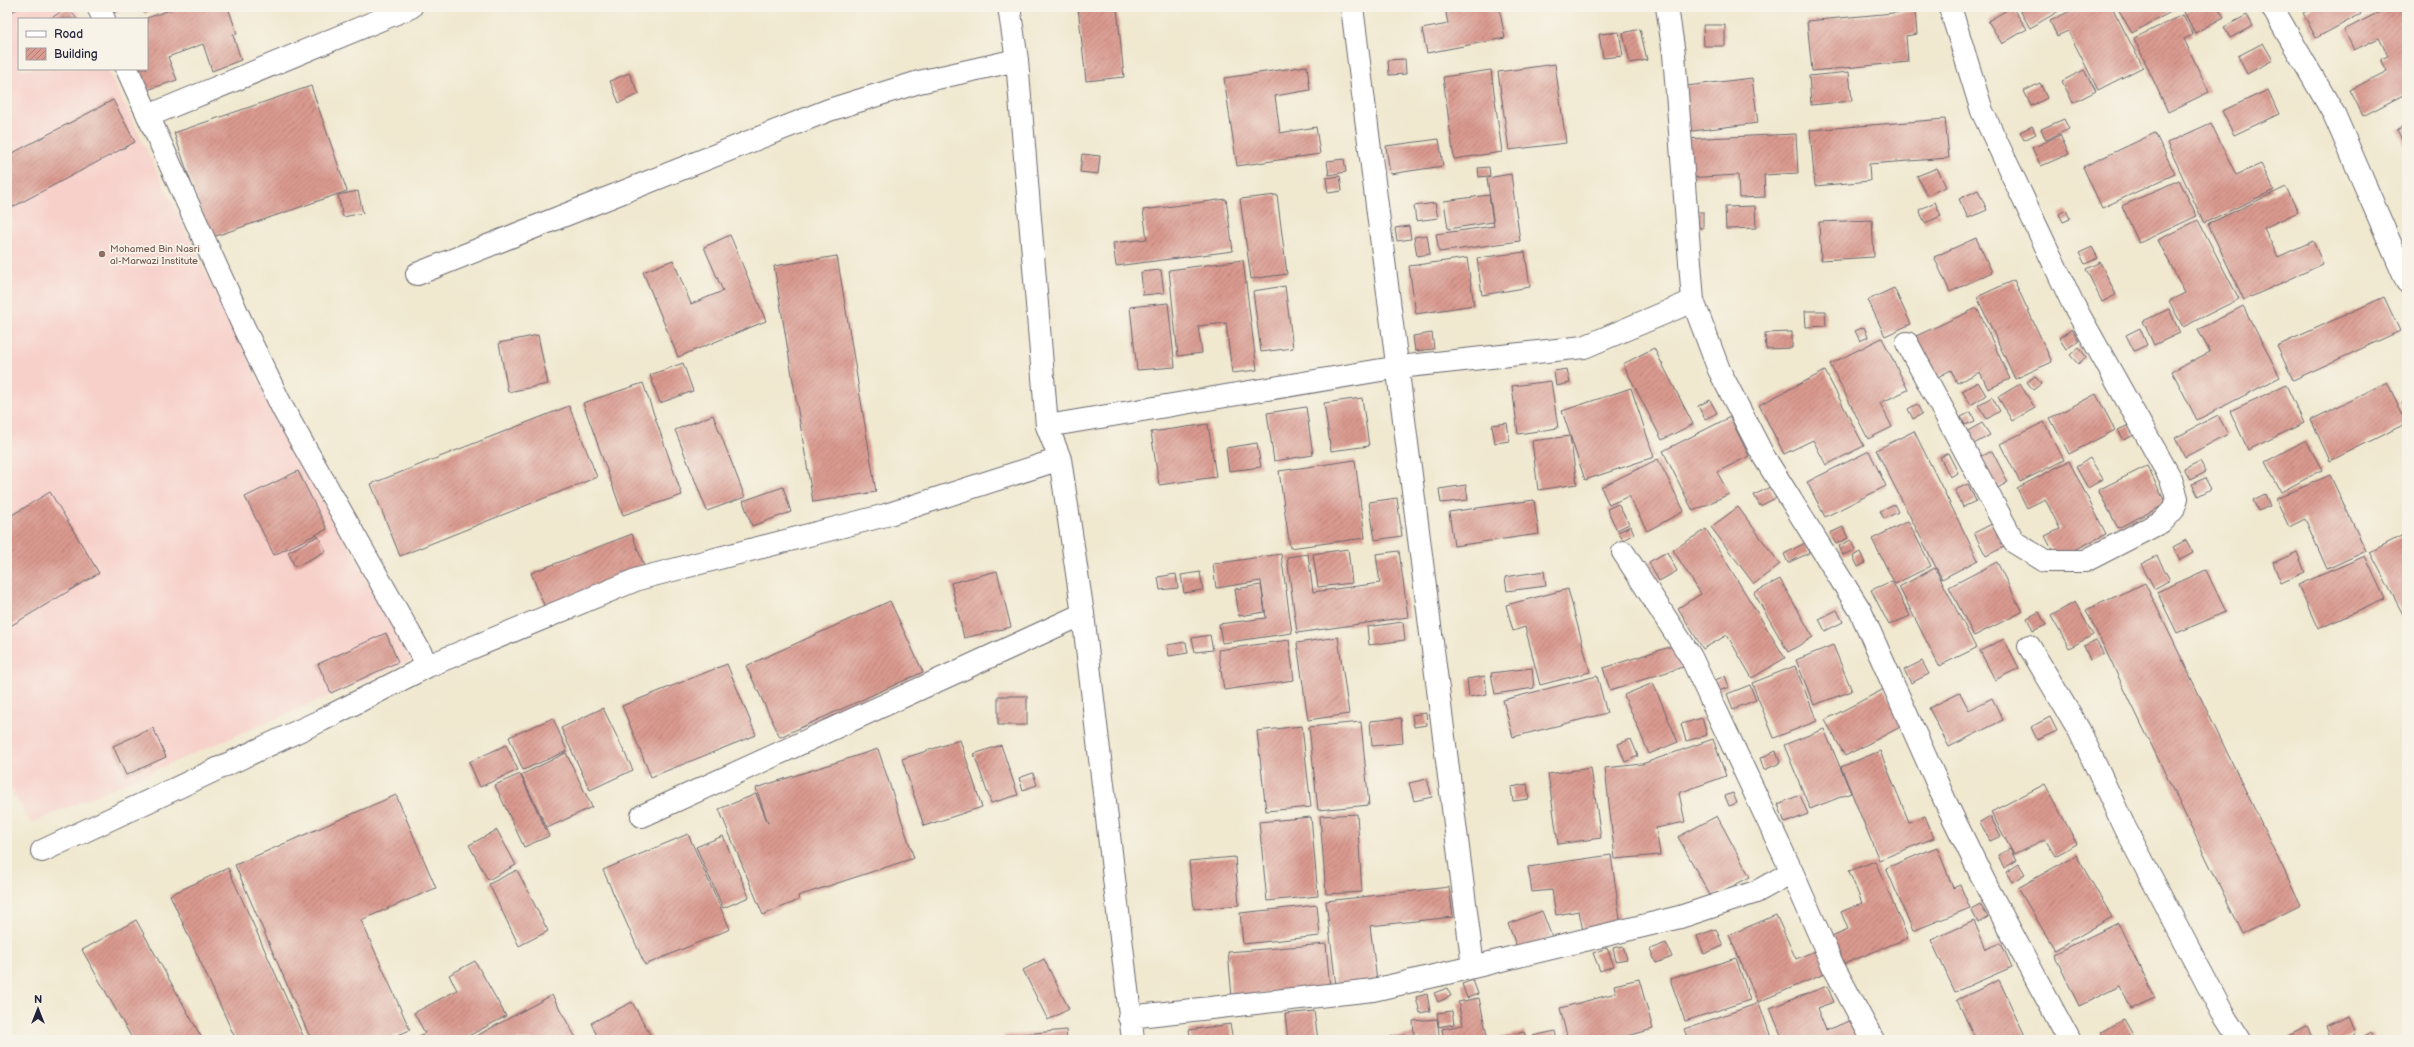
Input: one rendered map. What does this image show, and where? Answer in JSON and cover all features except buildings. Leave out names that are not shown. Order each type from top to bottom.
[{"type":"street","points":[[98,7],[104,18]]},
{"type":"street","points":[[148,116],[411,7]]},
{"type":"street","points":[[1009,7],[1017,60],[1047,426],[1060,459],[1083,614],[1133,1040]]},
{"type":"street","points":[[1352,7],[1473,967]]},
{"type":"street","points":[[1667,7],[1674,54],[1693,301],[1719,370],[1764,457],[1860,610],[1946,803],[1989,891],[2069,1040]]},
{"type":"street","points":[[1907,343],[2014,542],[2020,546],[2045,561],[2085,561],[2163,521],[2173,510],[2177,498],[2171,479],[2073,304],[1982,111],[1950,7]]},
{"type":"street","points":[[2272,7],[2334,114],[2407,282]]},
{"type":"street","points":[[417,274],[829,110],[919,82],[1017,60]]},
{"type":"street","points":[[127,70],[245,330],[283,409],[428,666]]},
{"type":"street","points":[[1047,426],[1398,366],[1584,347],[1693,301]]},
{"type":"street","points":[[42,851],[322,720],[428,666],[638,579],[886,515],[1060,459]]},
{"type":"street","points":[[1623,552],[1691,657],[1792,872],[1833,966],[1873,1040]]},
{"type":"street","points":[[642,816],[1083,614]]},
{"type":"street","points":[[2030,646],[2079,730],[2124,826],[2222,1012],[2240,1040]]},
{"type":"street","points":[[1130,1017],[1373,990],[1680,917],[1756,892],[1792,872]]},
{"type":"shaded area","name":"Mohamed Bin Nasri al-Marwazi Institute","points":[[7,7],[76,7],[82,18],[18,18],[18,70],[107,70],[288,440],[413,660],[31,823],[7,783]]},
{"type":"place","name":"Mohamed Bin Nasri al-Marwazi Institute","points":[[102,254]]}]
